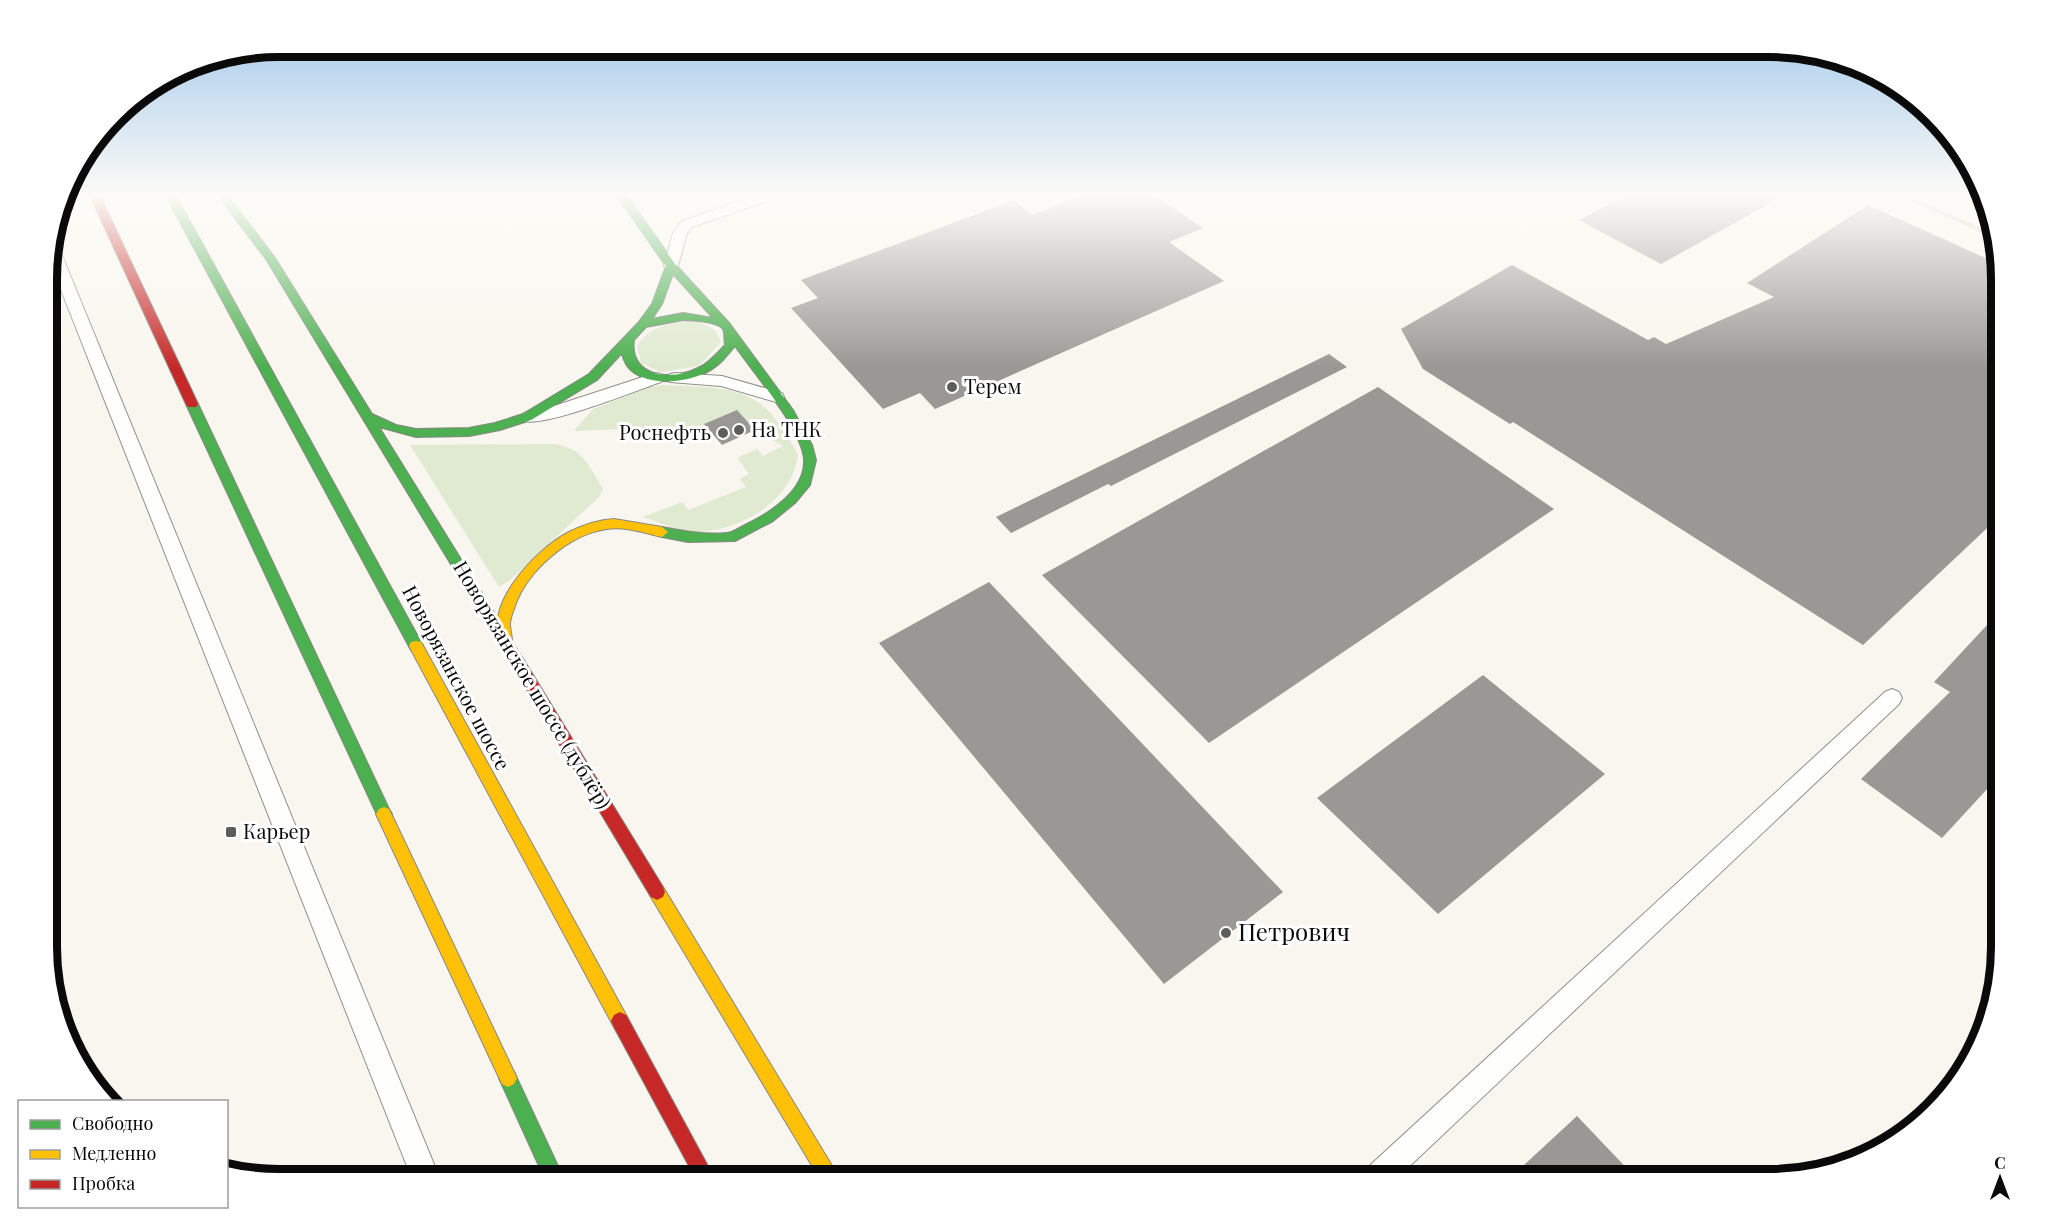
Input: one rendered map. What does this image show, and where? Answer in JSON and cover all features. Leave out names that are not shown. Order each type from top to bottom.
[{"type":"main road","points":[[122,253],[550,1169]]},
{"type":"main road","name":"Новорязанское шоссе","points":[[202,253],[701,1169]]},
{"type":"main road","name":"Новорязанское шоссе (дублёр)","points":[[266,253],[369,417],[825,1169]]},
{"type":"main road","points":[[506,643],[503,622],[508,604],[528,572],[566,539],[588,528],[605,524],[618,524],[688,537],[730,538],[770,518],[804,485],[810,460],[798,429],[728,329],[662,253]]},
{"type":"main road","points":[[369,417],[393,429],[416,433],[469,432],[496,427],[527,417],[593,377],[642,325],[657,304],[671,266]]},
{"type":"main road","points":[[642,325],[666,317],[688,314],[700,315],[728,329]]},
{"type":"main road","points":[[629,338],[628,358],[632,365],[655,378],[676,378],[699,372],[716,363],[730,345],[728,329]]},
{"type":"street","points":[[671,266],[674,253]]},
{"type":"street","points":[[57,262],[422,1169]]},
{"type":"street","points":[[527,417],[557,411],[655,378]]},
{"type":"street","points":[[676,378],[722,381],[776,397]]},
{"type":"street","points":[[1387,1169],[1892,698]]},
{"type":"green space","points":[[694,321],[714,330],[721,342],[699,366],[661,372],[641,363],[637,346],[648,334],[669,324]]},
{"type":"green space","points":[[662,385],[714,388],[739,393],[762,405],[773,415],[798,454],[794,471],[786,486],[775,499],[746,519],[713,530],[690,532],[642,517],[683,502],[688,510],[746,487],[740,479],[749,474],[737,458],[757,449],[763,456],[783,446],[755,430],[736,410],[705,424],[711,425],[574,431],[593,409],[647,388]]},
{"type":"green space","points":[[555,444],[565,446],[579,454],[603,489],[600,496],[509,581],[499,587],[410,445]]},
{"type":"building","points":[[872,253],[1185,253],[1224,281],[935,409],[920,393],[883,409],[791,308],[818,298],[801,280]]},
{"type":"building","points":[[1641,253],[1680,253],[1661,264]]},
{"type":"building","points":[[1793,253],[1975,253],[1990,260],[1991,524],[1863,645],[1513,422],[1510,424],[1423,369],[1401,329],[1512,265],[1648,340],[1654,337],[1666,344],[1774,297],[1747,283]]},
{"type":"building","points":[[1329,354],[1347,367],[1111,486],[1108,484],[1011,533],[996,517]]},
{"type":"building","points":[[1378,387],[1554,509],[1209,743],[1042,575]]},
{"type":"building","points":[[737,410],[755,430],[722,445],[704,424]]},
{"type":"building","points":[[989,582],[1283,892],[1164,984],[879,643]]},
{"type":"building","points":[[1991,621],[1991,785],[1942,838],[1861,779],[1950,692],[1934,682]]},
{"type":"building","points":[[1483,675],[1605,774],[1438,914],[1317,798]]},
{"type":"building","points":[[1577,1116],[1627,1169],[1520,1169]]},
{"type":"traffic: fast","points":[[202,253],[416,646]]},
{"type":"traffic: fast","points":[[266,253],[517,661]]},
{"type":"traffic: fast","points":[[662,253],[726,326],[789,413],[806,445],[810,460],[804,485],[791,500],[769,518],[730,538],[688,537],[662,532]]},
{"type":"traffic: fast","points":[[368,417],[393,428],[416,433],[469,432],[496,427],[527,417],[593,377],[642,325],[657,304],[671,266]]},
{"type":"traffic: fast","points":[[642,325],[673,317],[693,317],[724,325]]},
{"type":"traffic: fast","points":[[629,338],[628,355],[636,368],[654,377],[675,378],[703,370],[714,362],[730,345],[729,332]]},
{"type":"traffic: fast","points":[[192,404],[384,814]]},
{"type":"traffic: fast","points":[[508,1078],[550,1169]]},
{"type":"traffic: slow","points":[[506,643],[504,620],[517,588],[528,573],[557,545],[574,535],[607,524],[627,525],[662,532]]},
{"type":"traffic: slow","points":[[416,646],[620,1021]]},
{"type":"traffic: slow","points":[[384,814],[508,1078]]},
{"type":"traffic: slow","points":[[657,892],[825,1169]]},
{"type":"traffic: jam","points":[[122,253],[192,404]]},
{"type":"traffic: jam","points":[[517,661],[657,892]]},
{"type":"traffic: jam","points":[[620,1021],[701,1169]]},
{"type":"place","name":"Терем","points":[[952,387]]},
{"type":"place","name":"На ТНК","points":[[739,430]]},
{"type":"place","name":"Роснефть","points":[[723,433]]},
{"type":"place","name":"Карьер","points":[[231,832]]},
{"type":"place","name":"Петрович","points":[[1226,933]]}]
